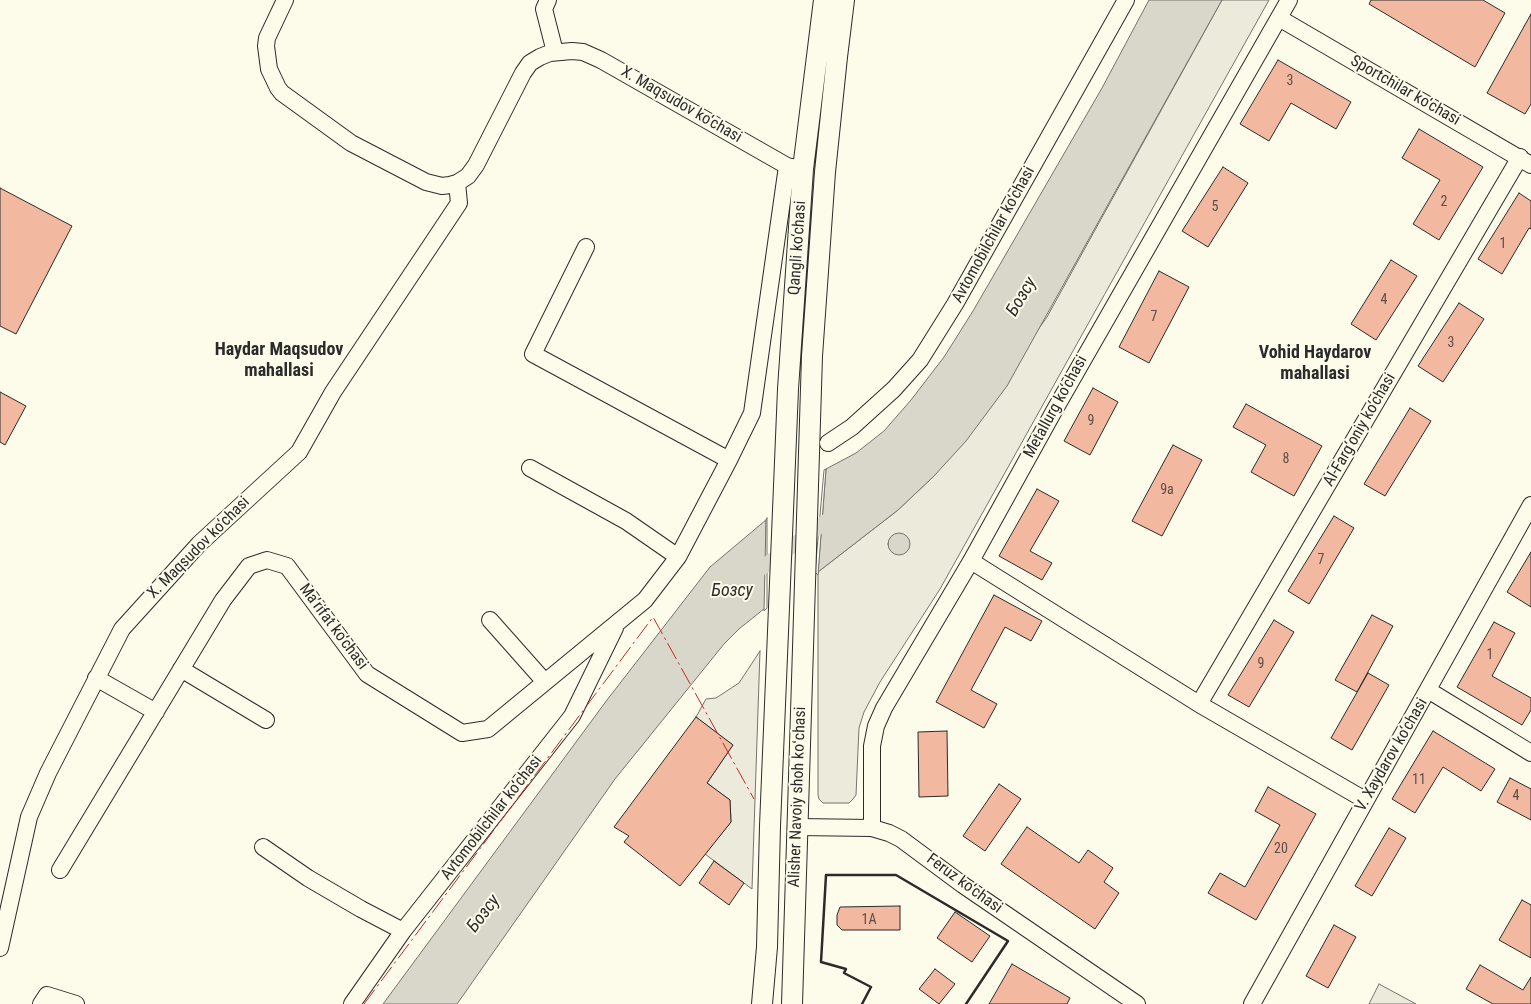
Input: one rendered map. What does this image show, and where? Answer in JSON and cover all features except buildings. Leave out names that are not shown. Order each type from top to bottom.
[{"type":"main road","name":"Qangli ko‘chasi","points":[[779,610],[795,168],[824,0]]},
{"type":"main road","name":"Qangli ko‘chasi","points":[[805,590],[812,356],[825,172],[836,57],[844,0]]},
{"type":"main road","points":[[795,168],[825,172]]},
{"type":"main road","name":"Alisher Navoiy shoh koʻchasi","points":[[792,1004],[805,590]]},
{"type":"main road","name":"Alisher Navoiy shoh koʻchasi","points":[[762,1004],[767,947],[779,610]]},
{"type":"main road","name":"Feruz ko‘chasi","points":[[770,826],[798,826]]},
{"type":"street","points":[[285,0],[267,38],[266,46],[267,61],[271,75],[282,93],[352,143],[426,182],[442,186],[457,183]]},
{"type":"street","points":[[548,0],[544,9],[555,52]]},
{"type":"street","name":"Avtomobilchilar ko‘chasi","points":[[828,443],[852,427],[894,389],[920,360],[955,304],[1126,0]]},
{"type":"street","name":"Metallurg ko‘chasi","points":[[872,828],[872,746],[876,726],[884,708],[971,561],[1054,411],[1289,0]]},
{"type":"street","name":"Sportchilar ko‘chasi","points":[[1279,18],[1525,161]]},
{"type":"street","name":"X. Maqsudov ko‘chasi","points":[[0,948],[29,817],[48,773],[122,629],[200,544],[299,452],[334,392],[460,202],[457,183],[468,176],[476,166],[523,73],[530,63],[555,52],[572,51],[592,55],[795,168]]},
{"type":"street","name":"Al-Farg‘oniy ko‘chasi","points":[[1199,704],[1525,161]]},
{"type":"street","name":"Qangli ko‘chasi","points":[[678,557],[730,460],[752,413],[795,168]]},
{"type":"street","points":[[586,247],[533,354],[730,460]]},
{"type":"street","points":[[530,468],[626,521],[678,557]]},
{"type":"street","name":"V. Xaydarov ko‘chasi","points":[[1252,1004],[1531,505]]},
{"type":"street","name":"Maʼrifat ko‘chasi","points":[[60,870],[223,600],[249,566],[267,560],[287,566],[367,674],[462,732],[488,729],[645,600],[678,557]]},
{"type":"street","points":[[971,561],[1199,704],[1365,800]]},
{"type":"street","points":[[490,620],[545,682]]},
{"type":"street","name":"Avtomobilchilar ko‘chasi","points":[[352,1004],[403,931],[572,716],[617,624]]},
{"type":"street","points":[[182,670],[266,720]]},
{"type":"street","points":[[96,678],[156,712]]},
{"type":"street","points":[[1428,690],[1531,753]]},
{"type":"street","name":"Feruz ko‘chasi","points":[[798,826],[872,828],[901,839],[963,885],[1137,1004]]},
{"type":"street","points":[[263,847],[308,878],[403,931]]},
{"type":"street","points":[[41,1004],[46,994],[76,1004]]},
{"type":"shaded area","points":[[1222,0],[1269,0],[940,589],[880,682],[864,712],[859,728],[856,795],[849,803],[823,803],[818,795],[818,572],[898,510],[934,476],[1047,317]]},
{"type":"shaded area","points":[[760,651],[752,889],[705,854],[731,822],[730,800],[707,783],[733,745],[696,717],[706,699],[716,698],[739,683]]},
{"type":"shaded area","points":[[1379,984],[1416,1004],[1369,1004]]},
{"type":"water","points":[[1149,0],[1222,0],[1007,386],[966,441],[934,476],[898,510],[818,572],[826,469],[856,453],[884,431],[944,357],[973,311],[1102,88]]},
{"type":"water","name":"Бозсу","points":[[766,520],[765,608],[724,644],[615,779],[457,1004],[383,1004],[607,700],[710,567]]},
{"type":"water","points":[[895,533],[903,533],[910,540],[910,548],[903,555],[895,555],[888,548],[888,540]]},
{"type":"pier","points":[[826,469],[818,575],[815,572],[824,470]]},
{"type":"pier","points":[[767,518],[767,608],[764,611],[766,520]]},
{"type":"waterway","name":"Бозсу","points":[[749,577],[838,513]]},
{"type":"wall","points":[[862,1004],[871,987],[844,973],[846,969],[821,962],[826,875],[896,875],[1008,941],[966,1004]]},
{"type":"power","points":[[364,1004],[653,617],[754,799]]},
{"type":"district","name":"Haydar Maqsudov mahallasi","points":[[279,360]]},
{"type":"district","name":"Vohid Haydarov mahallasi","points":[[1315,363]]}]
